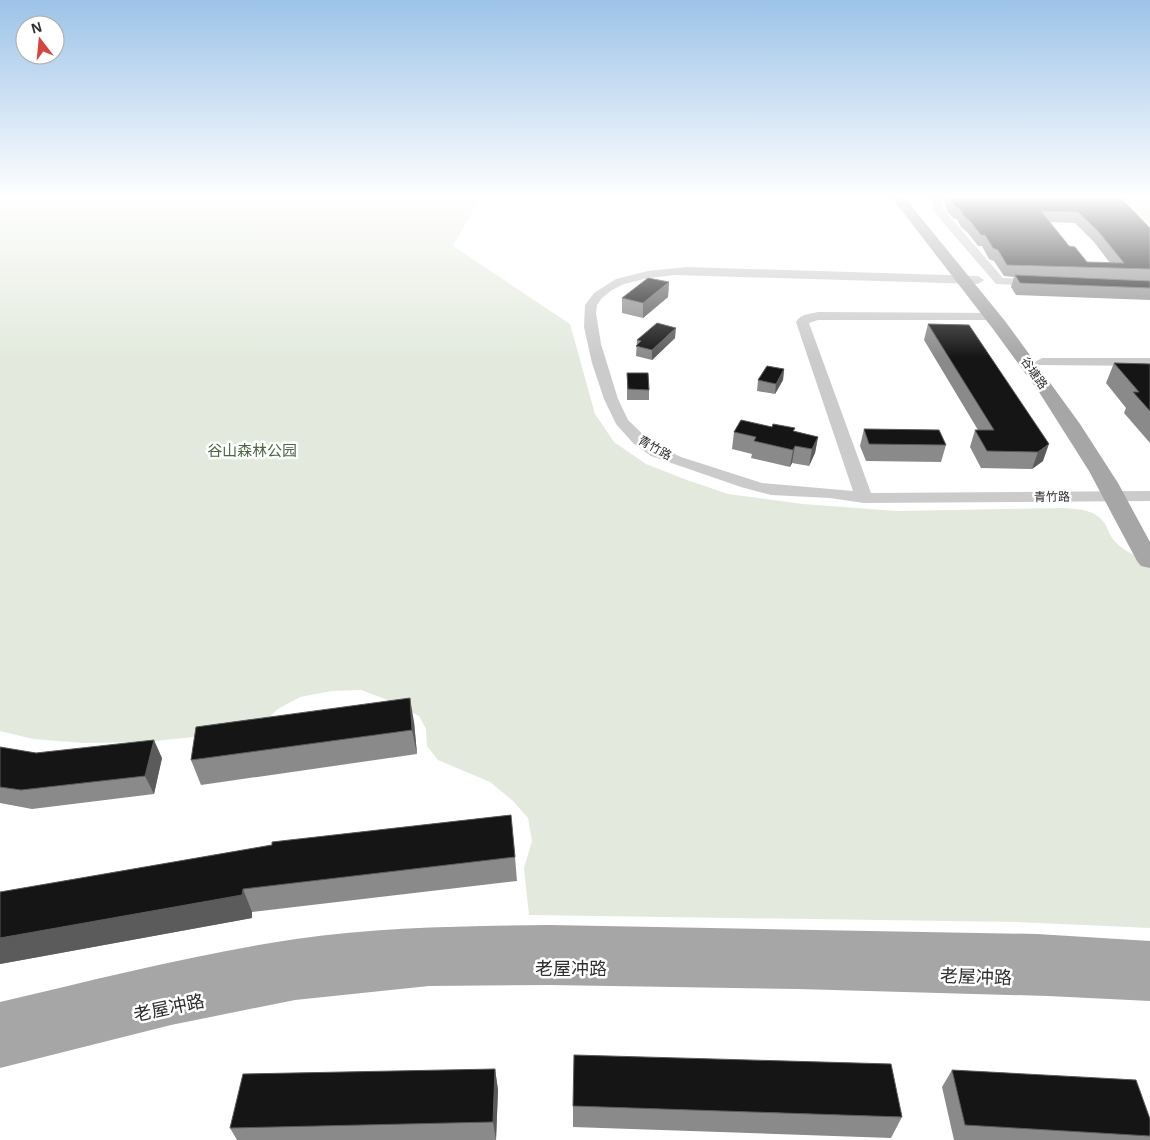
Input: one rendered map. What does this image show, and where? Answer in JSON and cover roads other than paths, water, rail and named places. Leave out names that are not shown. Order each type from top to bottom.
[{"type":"main road","name":"谷塘路","points":[[945,251],[1019,330],[1109,459],[1120,493],[1149,561]]},
{"type":"main road","name":"谷塘路","points":[[949,251],[1087,451],[1150,529]]},
{"type":"main road","name":"老屋冲路","points":[[0,1020],[176,978],[297,956],[431,943],[559,941],[1036,951],[1150,958]]},
{"type":"main road","name":"老屋冲路","points":[[0,1049],[171,1007],[285,985],[429,969],[550,968],[798,972],[1048,979],[1150,984]]},
{"type":"street","points":[[974,251],[1000,281],[1054,283]]},
{"type":"street","name":"青竹路","points":[[971,281],[655,273],[618,283],[597,296],[590,306],[588,318],[591,334],[614,407],[620,420],[635,437],[646,446],[676,460],[763,488],[791,492],[863,494],[1120,493],[1150,496]]},
{"type":"street","points":[[863,494],[802,322],[805,318],[818,316],[994,316]]},
{"type":"street","points":[[1042,362],[1150,362]]},
{"type":"street","name":"青竹路","points":[[1120,493],[1150,489]]},
{"type":"park label","name":"谷山森林公园","points":[[252,450]]}]
